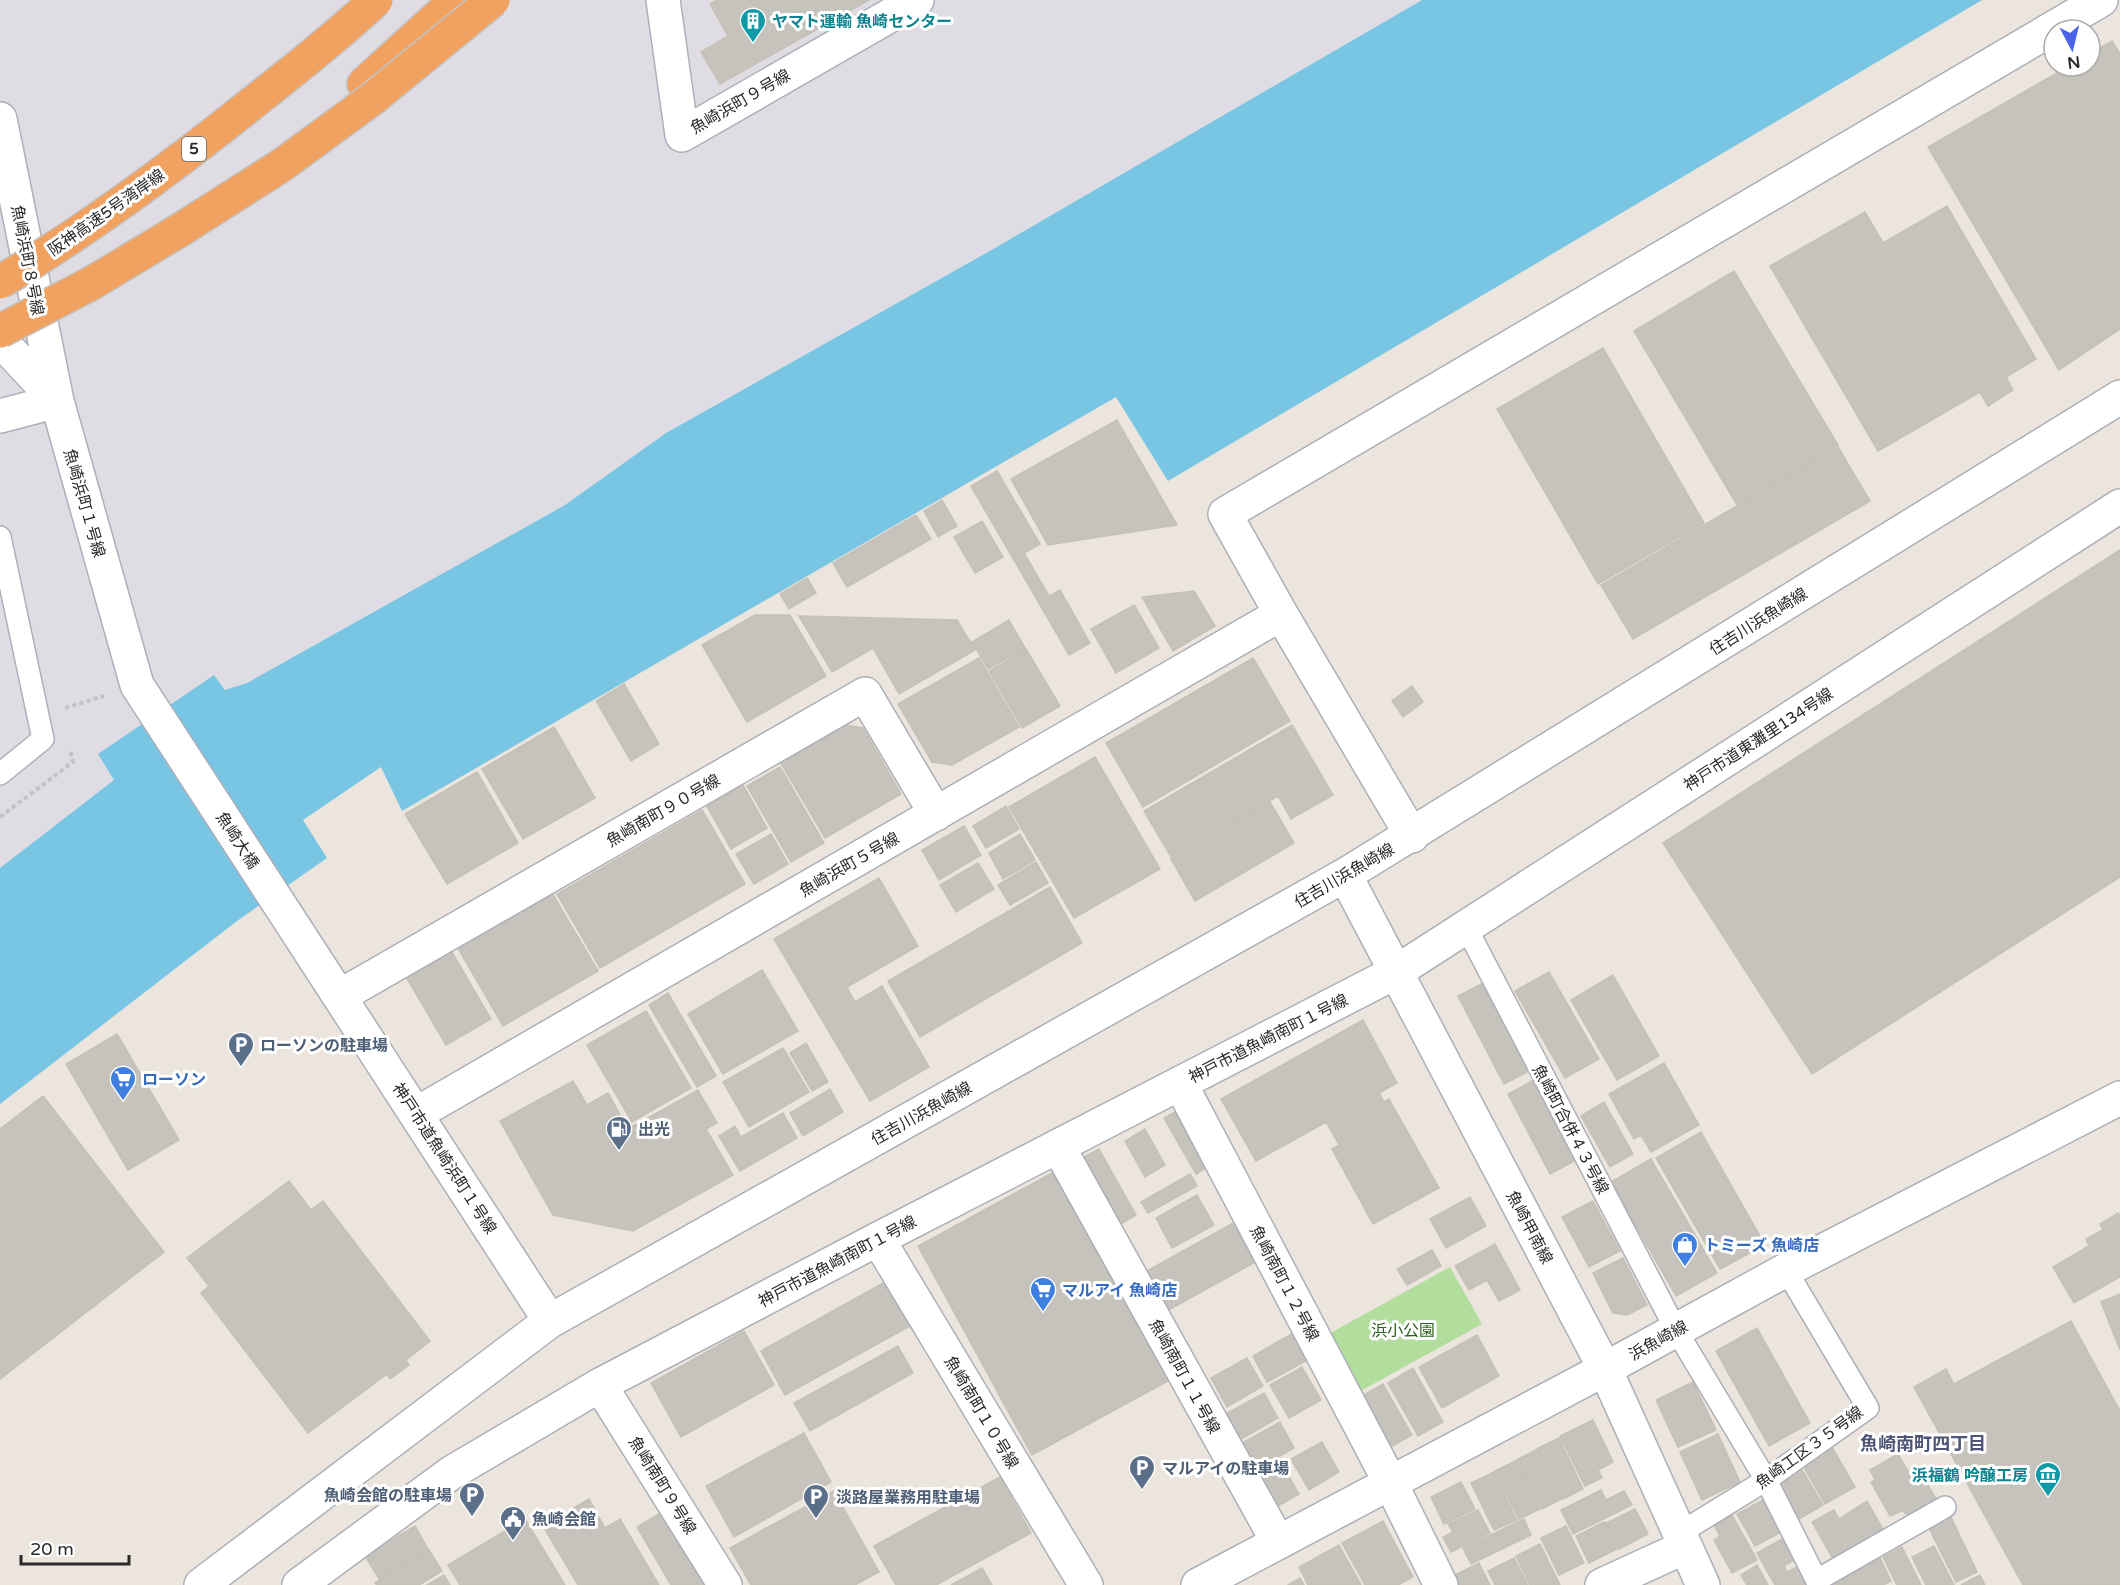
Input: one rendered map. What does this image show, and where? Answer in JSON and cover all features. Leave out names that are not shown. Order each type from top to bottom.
[{"type":"highway","name":"阪神高速5号湾岸線","points":[[0,256],[44,230],[183,130],[344,0]]},
{"type":"highway","name":"阪神高速5号湾岸線","points":[[0,282],[55,249],[194,150],[340,33],[376,0]]},
{"type":"highway","points":[[368,91],[456,0]]},
{"type":"highway","points":[[368,91],[466,0]]},
{"type":"highway","points":[[0,331],[92,283],[282,165],[477,0]]},
{"type":"highway","points":[[0,313],[82,270],[173,217],[368,91],[493,0]]},
{"type":"street","name":"魚崎浜町９号線","points":[[663,0],[682,135],[917,0]]},
{"type":"street","points":[[1412,836],[1225,514],[2101,0]]},
{"type":"street","name":"魚崎浜町８号線","points":[[0,119],[57,401]]},
{"type":"street","name":"魚崎浜町１号線","points":[[0,340],[57,401],[137,685]]},
{"type":"street","name":"住吉川浜魚崎線","points":[[550,1321],[1412,836],[2120,397]]},
{"type":"street","points":[[0,416],[57,401]]},
{"type":"street","name":"神戸市道東灘里134号線","points":[[1396,972],[2120,506]]},
{"type":"street","name":"魚崎浜町５号線","points":[[416,1114],[1281,614]]},
{"type":"street","name":"魚崎大橋","points":[[137,685],[340,996]]},
{"type":"street","name":"魚崎南町９０号線","points":[[340,996],[865,694],[936,814]]},
{"type":"street","name":"魚崎甲南線","points":[[1345,875],[1605,1369],[1703,1585]]},
{"type":"street","name":"神戸市道魚崎南町１号線","points":[[318,1579],[451,1473],[600,1385],[1396,972]]},
{"type":"street","name":"神戸市道魚崎浜町１号線","points":[[340,996],[550,1321]]},
{"type":"street","name":"魚崎南町１２号線","points":[[1179,1083],[1389,1482],[1440,1585]]},
{"type":"street","name":"浜魚崎線","points":[[1198,1585],[1786,1270],[2120,1098]]},
{"type":"street","name":"魚崎南町１１号線","points":[[1058,1146],[1278,1542]]},
{"type":"street","name":"魚崎南町１０号線","points":[[878,1239],[1086,1585]]},
{"type":"street","points":[[201,1585],[550,1321]]},
{"type":"street","name":"魚崎南町９号線","points":[[600,1385],[725,1585]]},
{"type":"street","points":[[1602,1585],[1682,1540]]},
{"type":"lane","points":[[0,537],[43,739],[0,774]]},
{"type":"lane","name":"魚崎町合併４３号線","points":[[1466,927],[1676,1330],[1766,1480],[1818,1582]]},
{"type":"lane","name":"魚崎工区３５号線","points":[[1682,1540],[1868,1408],[1786,1270]]},
{"type":"lane","points":[[1818,1582],[1945,1507]]},
{"type":"shaded area","points":[[0,0],[1422,0],[988,252],[666,433],[565,505],[247,683],[225,690],[214,676],[98,754],[114,780],[0,868]]},
{"type":"green space","name":"浜小公園","points":[[1450,1267],[1482,1324],[1357,1393],[1325,1336]]},
{"type":"water","points":[[1422,0],[1982,0],[1168,481],[1116,397],[402,811],[381,767],[303,820],[327,858],[237,921],[0,1104],[0,868],[114,780],[98,754],[214,675],[225,690],[247,683],[565,505],[666,433],[988,252]]},
{"type":"building","name":"ヤマト運輸 魚崎センター","points":[[717,0],[869,0],[720,84],[701,52],[728,36],[710,4]]},
{"type":"building","points":[[2112,41],[2120,54],[2120,329],[2059,370],[1928,147],[2048,78],[2102,78],[2102,47]]},
{"type":"building","points":[[1947,206],[2036,359],[2006,377],[2013,390],[1988,406],[1980,392],[1878,451],[1770,266],[1865,212],[1883,243]]},
{"type":"building","points":[[1734,271],[1838,445],[1737,505],[1634,331]]},
{"type":"building","points":[[1603,348],[1704,523],[1598,584],[1497,409]]},
{"type":"building","points":[[1117,420],[1177,525],[1048,545],[1011,479]]},
{"type":"building","points":[[1838,447],[1870,501],[1633,639],[1601,585]]},
{"type":"building","points":[[997,471],[1040,544],[1024,553],[1049,596],[1060,590],[1090,643],[1069,655],[971,486]]},
{"type":"building","points":[[942,500],[957,526],[938,537],[924,511]]},
{"type":"building","points":[[916,515],[931,539],[847,587],[833,563]]},
{"type":"building","points":[[982,521],[1003,557],[975,573],[954,537]]},
{"type":"building","points":[[2120,550],[2120,877],[1812,1074],[1663,843]]},
{"type":"building","points":[[807,578],[816,593],[789,609],[780,594]]},
{"type":"building","points":[[1194,591],[1215,626],[1173,651],[1142,597]]},
{"type":"building","points":[[1134,605],[1159,648],[1116,673],[1091,629]]},
{"type":"building","points":[[755,615],[790,615],[826,676],[747,722],[702,645]]},
{"type":"building","points":[[799,616],[957,620],[975,650],[899,694],[873,648],[832,672]]},
{"type":"building","points":[[1009,620],[1025,648],[988,669],[972,642]]},
{"type":"building","points":[[1026,649],[1060,706],[1022,728],[989,671]]},
{"type":"building","points":[[979,658],[1019,727],[952,765],[932,762],[898,704]]},
{"type":"building","points":[[1253,658],[1290,721],[1143,807],[1106,743]]},
{"type":"building","points":[[624,684],[659,744],[631,761],[596,701]]},
{"type":"building","points":[[1412,686],[1423,702],[1403,717],[1392,701]]},
{"type":"building","points":[[839,724],[863,728],[901,794],[825,838],[778,758]]},
{"type":"building","points":[[1292,725],[1333,795],[1291,819],[1278,796],[1171,857],[1144,811]]},
{"type":"building","points":[[554,727],[595,798],[523,839],[482,769]]},
{"type":"building","points":[[1095,757],[1160,869],[1074,918],[1009,807]]},
{"type":"building","points":[[780,767],[824,843],[791,862],[747,786]]},
{"type":"building","points":[[477,772],[518,843],[447,884],[405,814]]},
{"type":"building","points":[[743,785],[767,828],[731,849],[707,806]]},
{"type":"building","points":[[1270,802],[1294,843],[1195,901],[1171,859]]},
{"type":"building","points":[[1006,806],[1019,829],[986,848],[973,826]]},
{"type":"building","points":[[702,810],[745,884],[600,968],[557,894]]},
{"type":"building","points":[[964,826],[981,855],[939,880],[922,850]]},
{"type":"building","points":[[771,834],[788,864],[754,884],[736,854]]},
{"type":"building","points":[[1020,834],[1035,860],[1003,879],[989,853]]},
{"type":"building","points":[[1036,862],[1048,883],[1010,905],[998,885]]},
{"type":"building","points":[[978,863],[994,889],[956,912],[940,885]]},
{"type":"building","points":[[879,878],[918,946],[847,987],[855,1002],[882,986],[929,1067],[870,1101],[774,939]]},
{"type":"building","points":[[1050,887],[1082,943],[920,1037],[888,981]]},
{"type":"building","points":[[549,888],[598,971],[503,1026],[455,943]]},
{"type":"building","points":[[450,949],[491,1019],[446,1045],[405,975]]},
{"type":"building","points":[[762,970],[798,1031],[723,1074],[688,1014]]},
{"type":"building","points":[[1549,972],[1599,1059],[1565,1078],[1515,991]]},
{"type":"building","points":[[1613,975],[1659,1056],[1617,1080],[1571,1000]]},
{"type":"building","points":[[1487,981],[1533,1069],[1504,1084],[1458,996]]},
{"type":"building","points":[[668,993],[716,1076],[697,1087],[649,1005]]},
{"type":"building","points":[[646,1011],[691,1088],[632,1122],[587,1045]]},
{"type":"building","points":[[1363,1020],[1397,1083],[1379,1093],[1384,1102],[1389,1099],[1439,1188],[1373,1224],[1332,1149],[1339,1145],[1326,1122],[1256,1161],[1221,1099]]},
{"type":"building","name":"ローソン","points":[[117,1034],[179,1140],[128,1170],[66,1064]]},
{"type":"building","points":[[806,1043],[828,1082],[812,1091],[790,1053]]},
{"type":"building","points":[[783,1048],[809,1092],[749,1127],[723,1082]]},
{"type":"building","points":[[1664,1063],[1699,1125],[1651,1152],[1641,1135],[1634,1139],[1609,1094]]},
{"type":"building","points":[[1536,1079],[1578,1159],[1550,1174],[1508,1094]]},
{"type":"building","name":"出光","points":[[573,1081],[587,1105],[608,1093],[628,1129],[698,1090],[717,1123],[706,1129],[733,1175],[633,1231],[553,1215],[500,1121]]},
{"type":"building","points":[[830,1089],[843,1112],[803,1136],[790,1113]]},
{"type":"building","points":[[43,1096],[164,1252],[0,1379],[0,1129]]},
{"type":"building","points":[[1604,1102],[1633,1154],[1610,1167],[1581,1116]]},
{"type":"building","points":[[1175,1112],[1206,1168],[1196,1174],[1164,1118]]},
{"type":"building","points":[[783,1113],[797,1138],[740,1171],[719,1136],[735,1126],[741,1137]]},
{"type":"building","points":[[1145,1129],[1165,1165],[1145,1177],[1125,1141]]},
{"type":"building","points":[[1701,1132],[1765,1245],[1720,1269],[1656,1158]]},
{"type":"building","points":[[1099,1149],[1136,1215],[1121,1224],[1084,1157]]},
{"type":"building","points":[[1651,1159],[1717,1273],[1676,1296],[1611,1182]]},
{"type":"building","name":"マルアイ 魚崎店","points":[[1054,1172],[1168,1381],[1032,1455],[918,1246]]},
{"type":"building","points":[[1190,1174],[1197,1186],[1148,1213],[1141,1202]]},
{"type":"building","points":[[289,1181],[311,1210],[323,1201],[430,1341],[406,1360],[409,1365],[390,1379],[387,1374],[308,1433],[201,1293],[209,1286],[187,1258]]},
{"type":"building","points":[[1197,1195],[1214,1225],[1172,1248],[1156,1218]]},
{"type":"building","points":[[1470,1197],[1486,1226],[1446,1248],[1430,1219]]},
{"type":"building","points":[[1593,1201],[1620,1251],[1589,1267],[1562,1217]]},
{"type":"building","points":[[2118,1213],[2120,1217],[2120,1277],[2074,1303],[2053,1267],[2089,1246],[2086,1239],[2103,1230],[2100,1224]]},
{"type":"building","points":[[1235,1222],[1257,1261],[1167,1311],[1145,1272]]},
{"type":"building","points":[[1495,1244],[1520,1290],[1499,1301],[1487,1280],[1469,1290],[1455,1266]]},
{"type":"building","points":[[1432,1250],[1441,1266],[1407,1285],[1397,1269]]},
{"type":"building","points":[[1623,1258],[1647,1305],[1627,1315],[1613,1313],[1593,1273]]},
{"type":"building","points":[[885,1282],[910,1326],[785,1395],[761,1351]]},
{"type":"building","points":[[2120,1294],[2120,1350],[2101,1302]]},
{"type":"building","name":"浜福鶴 吟醸工房","points":[[2071,1321],[2120,1411],[2120,1585],[2023,1585],[1914,1387],[1946,1369],[1954,1384]]},
{"type":"building","points":[[1757,1328],[1810,1423],[1769,1446],[1716,1351]]},
{"type":"building","points":[[744,1331],[774,1385],[681,1437],[651,1383]]},
{"type":"building","points":[[1293,1333],[1308,1360],[1267,1382],[1253,1356]]},
{"type":"building","points":[[1477,1335],[1499,1376],[1442,1408],[1419,1367]]},
{"type":"building","points":[[898,1346],[913,1373],[810,1431],[794,1403]]},
{"type":"building","points":[[1247,1358],[1263,1386],[1227,1407],[1211,1378]]},
{"type":"building","points":[[1302,1367],[1321,1400],[1289,1418],[1270,1385]]},
{"type":"building","points":[[1413,1368],[1443,1422],[1418,1436],[1388,1383]]},
{"type":"building","points":[[1693,1382],[1716,1430],[1678,1447],[1656,1400]]},
{"type":"building","points":[[1383,1384],[1412,1435],[1389,1448],[1360,1397]]},
{"type":"building","points":[[1264,1393],[1278,1418],[1236,1442],[1222,1416]]},
{"type":"building","points":[[1593,1420],[1613,1462],[1598,1470],[1602,1478],[1585,1486],[1560,1436]]},
{"type":"building","points":[[1280,1422],[1294,1448],[1252,1472],[1237,1446]]},
{"type":"building","points":[[804,1433],[831,1482],[734,1537],[706,1486]]},
{"type":"building","points":[[1718,1434],[1740,1482],[1702,1500],[1680,1452]]},
{"type":"building","points":[[1559,1438],[1583,1489],[1563,1499],[1538,1448]]},
{"type":"building","points":[[1322,1442],[1339,1472],[1309,1490],[1291,1459]]},
{"type":"building","points":[[1832,1447],[1855,1487],[1825,1504],[1802,1464]]},
{"type":"building","points":[[1538,1449],[1562,1499],[1542,1509],[1518,1459]]},
{"type":"building","points":[[1898,1454],[1917,1487],[1926,1482],[1936,1499],[1907,1516],[1903,1510],[1890,1516],[1871,1482],[1875,1480],[1870,1470]]},
{"type":"building","points":[[1279,1459],[1299,1494],[1273,1509],[1252,1473]]},
{"type":"building","points":[[1517,1460],[1540,1509],[1519,1519],[1495,1471]]},
{"type":"building","points":[[1799,1465],[1823,1505],[1799,1519],[1776,1479]]},
{"type":"building","points":[[1494,1472],[1517,1520],[1494,1530],[1471,1483]]},
{"type":"building","points":[[1000,1477],[1031,1533],[936,1585],[896,1585],[874,1546]]},
{"type":"building","points":[[1461,1482],[1475,1509],[1444,1524],[1431,1497]]},
{"type":"building","points":[[1601,1490],[1606,1500],[1624,1491],[1632,1505],[1573,1534],[1561,1510]]},
{"type":"building","name":"淡路屋業務用駐車場","points":[[834,1491],[879,1572],[855,1585],[751,1585],[730,1548]]},
{"type":"building","points":[[589,1499],[605,1528],[620,1519],[659,1585],[578,1585],[543,1526]]},
{"type":"building","points":[[1763,1500],[1781,1532],[1755,1546],[1737,1514]]},
{"type":"building","points":[[1867,1501],[1885,1533],[1867,1543],[1866,1540],[1833,1559],[1812,1522],[1834,1510],[1839,1519]]},
{"type":"building","points":[[1635,1509],[1648,1534],[1619,1549],[1606,1523]]},
{"type":"building","points":[[1478,1510],[1490,1533],[1451,1552],[1443,1537],[1453,1532],[1448,1524]]},
{"type":"building","points":[[664,1511],[707,1585],[671,1585],[637,1527]]},
{"type":"building","points":[[1732,1515],[1757,1560],[1732,1573],[1714,1540],[1720,1536],[1714,1525]]},
{"type":"building","points":[[1950,1515],[1977,1572],[1956,1582],[1928,1526]]},
{"type":"building","name":"魚崎会館","points":[[525,1519],[565,1585],[460,1585],[448,1565]]},
{"type":"building","points":[[1524,1519],[1531,1535],[1471,1564],[1463,1548]]},
{"type":"building","points":[[1383,1521],[1413,1577],[1398,1585],[1365,1585],[1342,1543]]},
{"type":"building","points":[[1604,1522],[1617,1549],[1589,1563],[1576,1536]]},
{"type":"building","points":[[415,1526],[428,1549],[379,1579],[365,1556]]},
{"type":"building","points":[[1566,1526],[1584,1563],[1559,1575],[1541,1538]]},
{"type":"building","points":[[1784,1538],[1796,1559],[1784,1566],[1787,1572],[1799,1566],[1810,1585],[1775,1585],[1757,1553]]},
{"type":"building","points":[[1540,1544],[1560,1585],[1530,1585],[1516,1556]]},
{"type":"building","points":[[1339,1545],[1361,1585],[1308,1585],[1299,1567]]},
{"type":"building","points":[[1934,1546],[1954,1585],[1926,1585],[1912,1557]]},
{"type":"building","points":[[1902,1547],[1921,1585],[1897,1585],[1883,1557]]},
{"type":"building","points":[[429,1550],[442,1571],[419,1585],[377,1585],[375,1583]]},
{"type":"building","points":[[1514,1558],[1528,1585],[1495,1585],[1488,1571]]},
{"type":"building","points":[[1880,1558],[1891,1581],[1883,1585],[1831,1585],[1830,1582]]},
{"type":"building","points":[[1479,1563],[1490,1585],[1455,1585],[1451,1577]]},
{"type":"building","points":[[1757,1565],[1768,1585],[1747,1585],[1741,1575]]},
{"type":"building","points":[[982,1568],[992,1585],[951,1585]]},
{"type":"building","points":[[444,1575],[450,1585],[427,1585]]},
{"type":"building","points":[[1980,1575],[1985,1585],[1961,1585]]},
{"type":"building","points":[[1300,1578],[1304,1585],[1288,1585]]},
{"type":"place","name":"ヤマト運輸 魚崎センター","points":[[753,44]]},
{"type":"place","name":"ローソンの駐車場","points":[[241,1068]]},
{"type":"place","name":"ローソン","points":[[123,1102]]},
{"type":"place","name":"出光","points":[[619,1152]]},
{"type":"place","name":"トミーズ 魚崎店","points":[[1685,1268]]},
{"type":"place","name":"マルアイ 魚崎店","points":[[1043,1313]]},
{"type":"place","name":"マルアイの駐車場","points":[[1142,1491]]},
{"type":"place","name":"浜福鶴 吟醸工房","points":[[2048,1498]]},
{"type":"place","name":"魚崎会館の駐車場","points":[[472,1518]]},
{"type":"place","name":"淡路屋業務用駐車場","points":[[816,1520]]},
{"type":"place","name":"魚崎会館","points":[[513,1542]]},
{"type":"district","name":"魚崎南町四丁目","points":[[1923,1444]]}]
